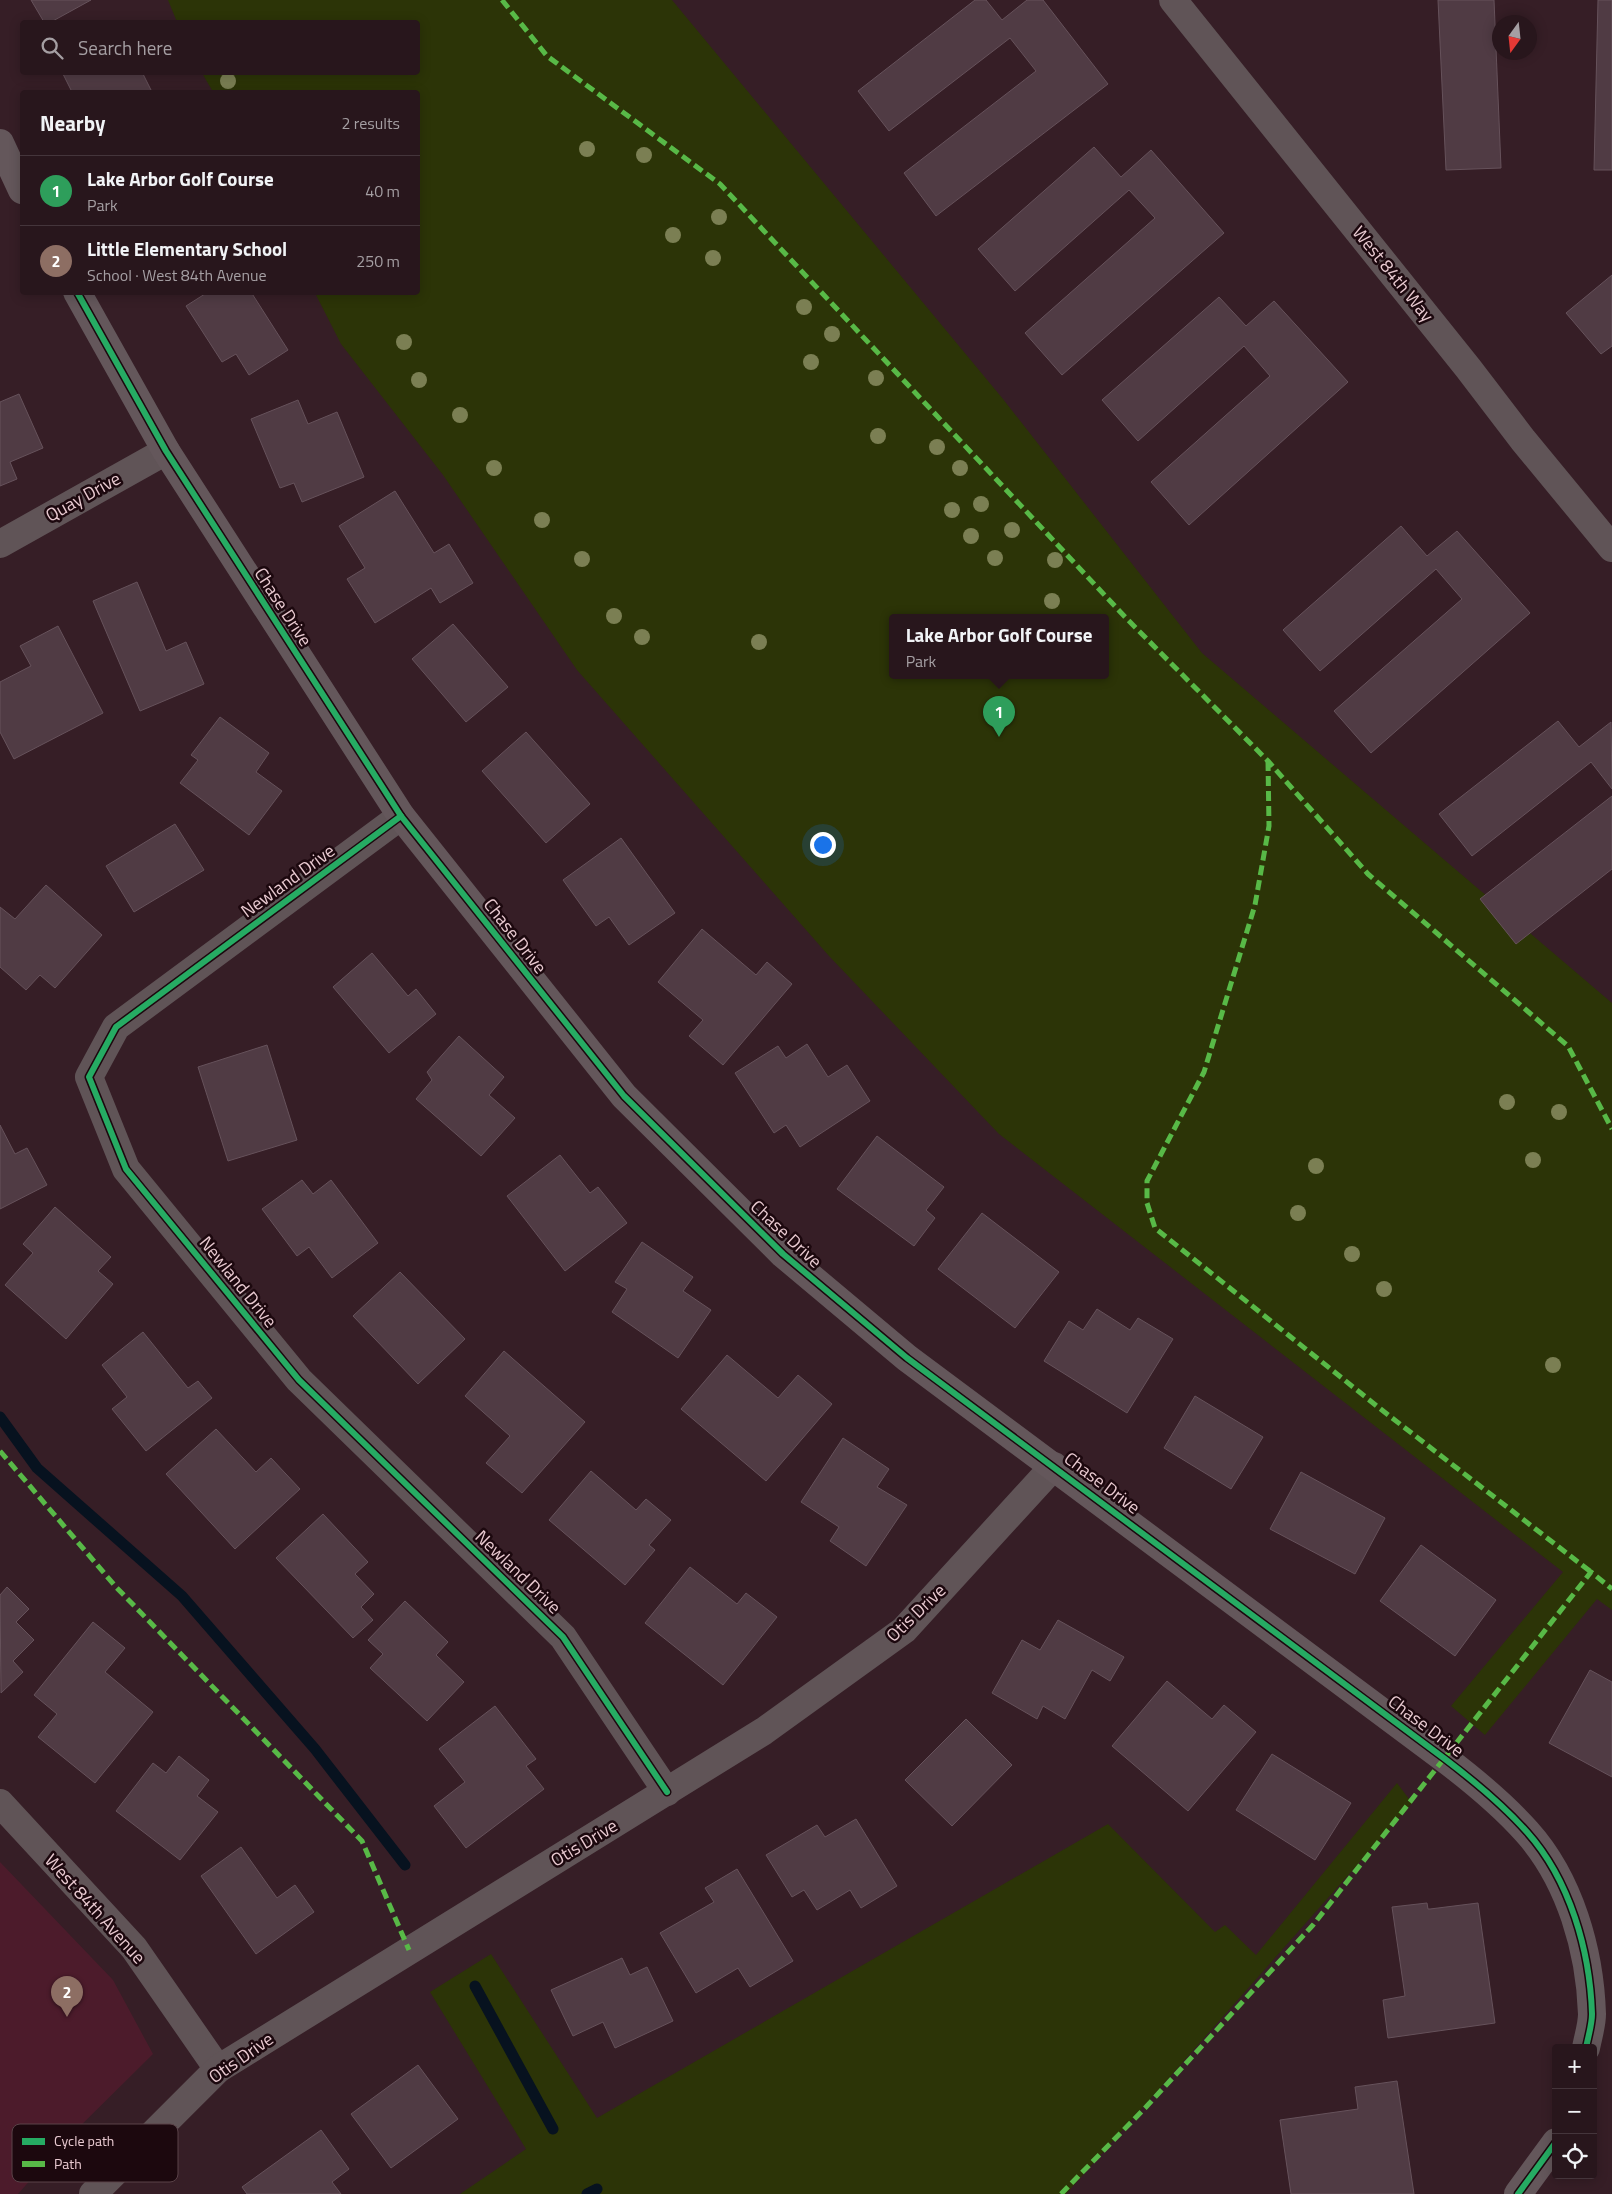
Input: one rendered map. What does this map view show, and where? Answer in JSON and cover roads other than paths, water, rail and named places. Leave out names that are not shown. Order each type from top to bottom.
[{"type":"street","name":"West 84th Way","points":[[1173,0],[1468,368],[1523,440],[1612,548]]},
{"type":"street","points":[[0,143],[20,186]]},
{"type":"street","name":"Chase Drive","points":[[79,295],[166,451],[401,816],[624,1096],[783,1254],[907,1358],[1445,1758],[1485,1790],[1528,1833],[1554,1870],[1570,1901],[1586,1956],[1592,2016],[1587,2044]]},
{"type":"street","name":"Quay Drive","points":[[0,544],[166,451]]},
{"type":"street","name":"Newland Drive","points":[[401,816],[116,1027],[89,1077],[126,1169],[299,1380],[563,1637],[667,1792]]},
{"type":"street","name":"Otis Drive","points":[[163,2124],[218,2069],[764,1731],[904,1630],[1054,1466]]},
{"type":"street","name":"West 84th Avenue","points":[[0,1803],[134,1948],[218,2069]]},
{"type":"street","points":[[1518,2194],[1552,2147]]},
{"type":"street","name":"Otis Drive","points":[[93,2194],[105,2182]]},
{"type":"waterway","points":[[0,1417],[37,1468],[182,1596],[315,1749],[405,1865]]},
{"type":"waterway","points":[[475,1986],[553,2129]]},
{"type":"waterway","points":[[587,2194],[597,2189]]},
{"type":"place","name":"Lake Arbor Golf Course","points":[[999,737]]},
{"type":"place","name":"Little Elementary School","points":[[67,2017]]}]
